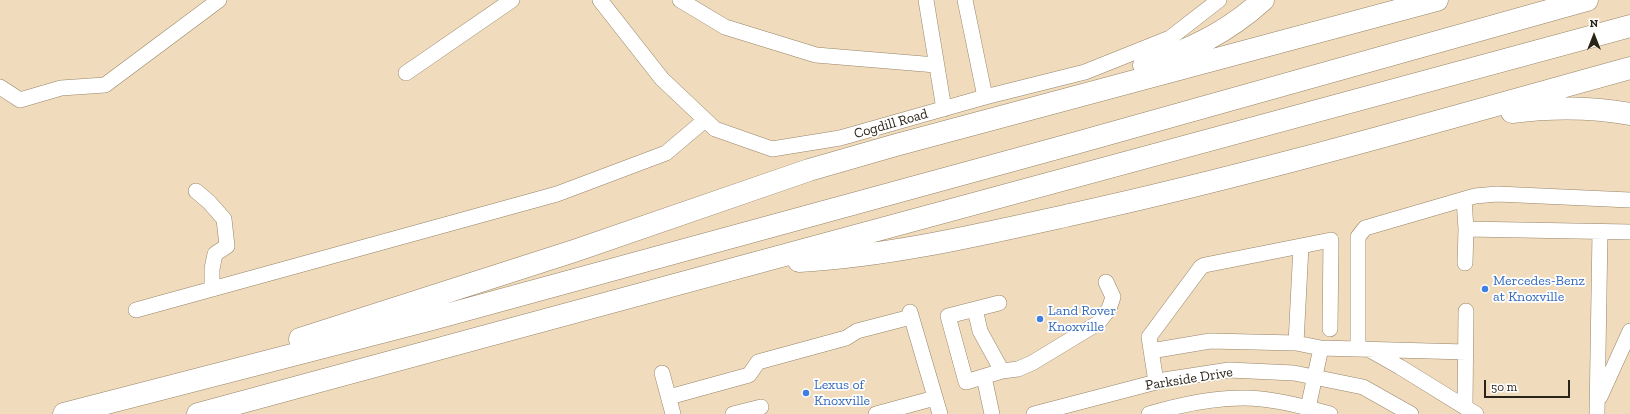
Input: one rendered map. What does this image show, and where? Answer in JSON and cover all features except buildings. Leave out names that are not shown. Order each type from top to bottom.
[{"type":"highway","points":[[69,413],[574,251],[941,126],[1162,60],[1215,37],[1233,26],[1263,0]]},
{"type":"highway","points":[[809,170],[896,145],[1437,0]]},
{"type":"highway","points":[[69,413],[462,310],[1076,143],[1587,0]]},
{"type":"highway","points":[[198,414],[1129,163],[1630,26]]},
{"type":"highway","points":[[750,264],[833,259],[877,253],[1024,225],[1225,178],[1451,118],[1630,68]]},
{"type":"highway","points":[[1451,118],[1545,108],[1576,108],[1630,114]]},
{"type":"street","points":[[0,87],[20,100],[61,88],[105,85],[220,0]]},
{"type":"street","points":[[406,73],[512,0]]},
{"type":"street","name":"Cogdill Road","points":[[600,0],[662,79],[715,129],[772,149],[840,138],[985,97],[1085,72],[1170,38],[1219,0]]},
{"type":"street","points":[[680,0],[725,27],[816,55],[936,65]]},
{"type":"street","points":[[926,0],[944,109]]},
{"type":"street","points":[[965,0],[985,97]]},
{"type":"street","points":[[136,310],[557,194],[666,153],[705,120]]},
{"type":"street","points":[[196,191],[209,202],[224,219],[227,246],[215,254],[212,269],[212,289]]},
{"type":"street","points":[[1362,348],[1358,237],[1365,228],[1464,199],[1497,194],[1630,200]]},
{"type":"street","points":[[1464,199],[1466,229],[1465,263]]},
{"type":"street","points":[[1466,229],[1630,232]]},
{"type":"street","points":[[1597,409],[1600,232]]},
{"type":"street","points":[[1156,382],[1149,337],[1201,267],[1205,265],[1331,240],[1330,330]]},
{"type":"street","points":[[1296,343],[1301,246]]},
{"type":"street","points":[[999,303],[948,316],[966,382],[984,378],[1002,371],[1018,369],[1032,363],[1098,323],[1109,308],[1114,297],[1106,282]]},
{"type":"street","points":[[975,309],[980,331],[1002,371]]},
{"type":"street","points":[[1466,311],[1466,352],[1470,410]]},
{"type":"street","points":[[669,396],[749,375],[758,362],[846,338],[857,331],[910,314],[940,414]]},
{"type":"street","points":[[1597,409],[1630,331]]},
{"type":"street","points":[[1151,351],[1210,340],[1296,343],[1321,348],[1466,352]]},
{"type":"street","points":[[1308,408],[1321,348]]},
{"type":"street","points":[[1362,348],[1400,367],[1470,410]]},
{"type":"street","name":"Parkside Drive","points":[[1034,414],[1156,382],[1229,370],[1294,374],[1362,387],[1411,414]]},
{"type":"street","points":[[662,373],[673,414]]},
{"type":"street","points":[[984,378],[992,414]]},
{"type":"street","points":[[876,414],[935,398]]},
{"type":"street","name":"Parkside Drive","points":[[1149,414],[1165,412],[1191,404],[1244,398],[1289,403],[1330,414]]},
{"type":"street","points":[[733,414],[761,407]]},
{"type":"place","name":"Mercedes-Benz at Knoxville","points":[[1485,289]]},
{"type":"place","name":"Land Rover Knoxville","points":[[1040,319]]},
{"type":"place","name":"Lexus of Knoxville","points":[[806,393]]}]
